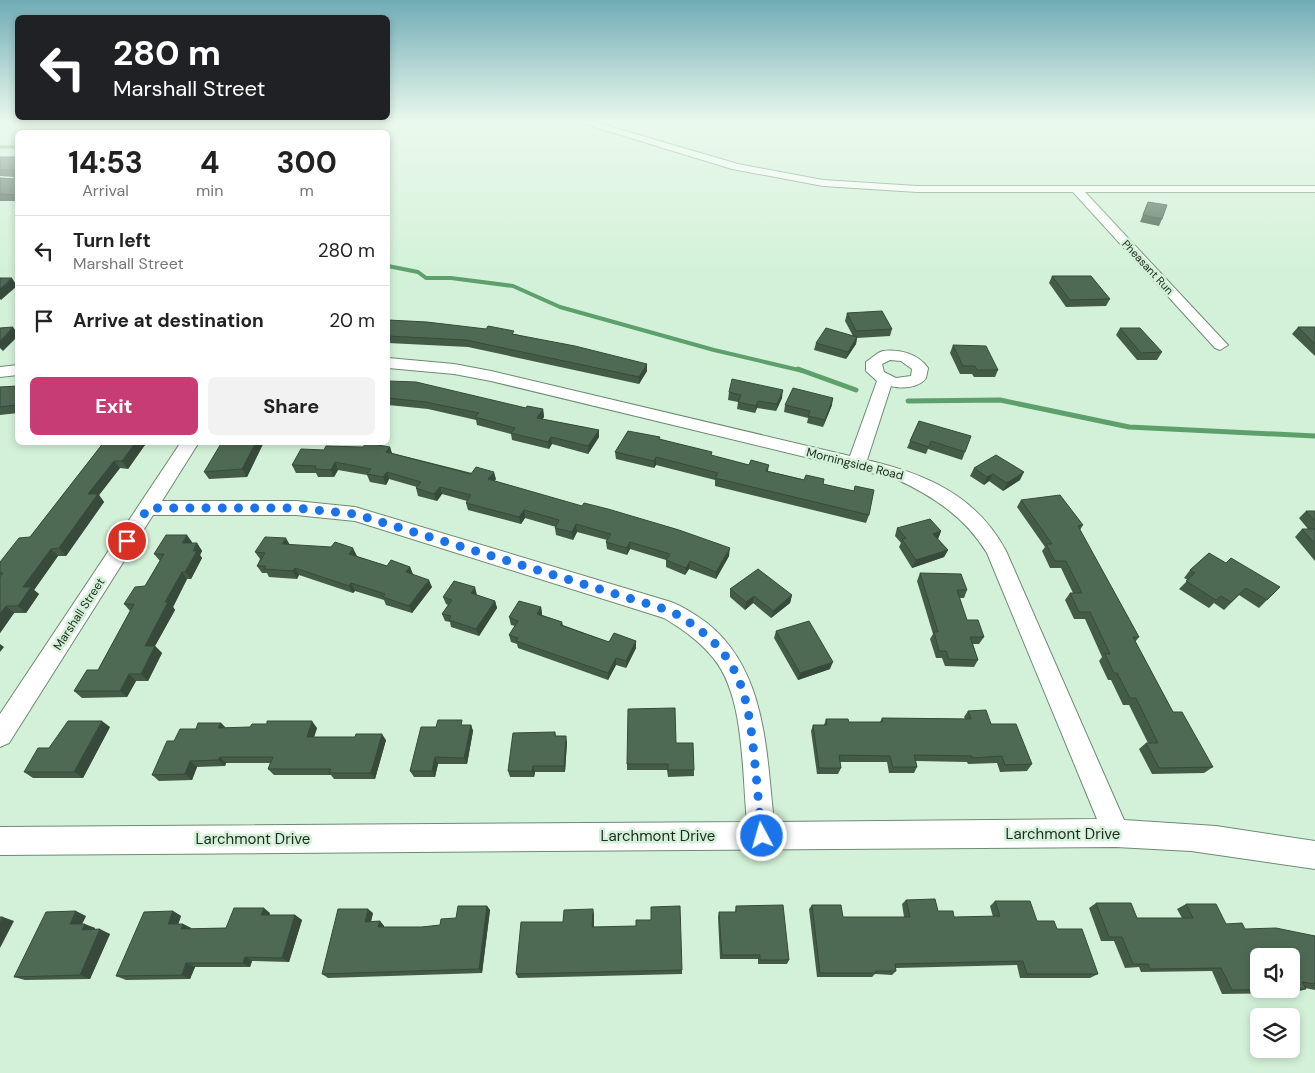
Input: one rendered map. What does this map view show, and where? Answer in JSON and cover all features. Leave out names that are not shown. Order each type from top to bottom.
[{"type":"street","points":[[756,171],[800,180],[896,188],[1315,189]]},
{"type":"street","name":"Pheasant Run","points":[[1076,189],[1220,345]]},
{"type":"street","name":"Morningside Road","points":[[390,363],[454,369],[491,376],[857,463],[901,474],[926,484],[956,503],[985,533],[996,551],[1116,833]]},
{"type":"street","points":[[0,372],[15,370]]},
{"type":"street","points":[[857,463],[885,380]]},
{"type":"street","name":"Marshall Street","points":[[0,735],[188,445]]},
{"type":"street","points":[[148,508],[296,508],[355,514],[671,611],[690,622],[712,639],[730,661],[740,681],[750,714],[762,836]]},
{"type":"street","name":"Larchmont Drive","points":[[0,841],[1116,833],[1168,834],[1228,840],[1315,855]]},
{"type":"building","points":[[15,171],[15,195],[0,194],[0,178],[14,179]]},
{"type":"building","points":[[1148,202],[1167,205],[1162,219],[1143,215]]},
{"type":"building","points":[[1052,276],[1091,276],[1110,299],[1070,300]]},
{"type":"building","points":[[0,278],[12,278],[0,289]]},
{"type":"building","points":[[882,311],[892,329],[856,331],[847,313]]},
{"type":"building","points":[[390,320],[427,322],[486,329],[488,326],[514,331],[512,334],[575,346],[647,364],[639,377],[466,340],[390,336]]},
{"type":"building","points":[[13,327],[0,341],[0,328]]},
{"type":"building","points":[[1298,327],[1315,327],[1315,344]]},
{"type":"building","points":[[826,328],[857,337],[848,352],[816,343]]},
{"type":"building","points":[[1120,328],[1140,328],[1162,352],[1141,353]]},
{"type":"building","points":[[953,345],[986,346],[998,370],[977,370],[975,366],[963,366]]},
{"type":"building","points":[[732,379],[783,390],[777,404],[758,401],[756,406],[738,402],[741,395],[729,392]]},
{"type":"building","points":[[390,381],[416,382],[526,408],[527,406],[543,409],[537,418],[599,430],[588,446],[551,437],[548,442],[511,433],[515,428],[475,417],[479,413],[426,402],[390,398]]},
{"type":"building","points":[[15,386],[15,405],[0,407],[0,387]]},
{"type":"building","points":[[793,388],[833,398],[825,420],[808,416],[810,411],[785,405]]},
{"type":"building","points":[[919,421],[971,436],[965,452],[931,441],[929,447],[910,441]]},
{"type":"building","points":[[628,431],[660,437],[659,439],[712,452],[711,455],[749,465],[751,460],[769,465],[766,471],[804,480],[806,475],[824,479],[823,484],[854,491],[855,486],[874,490],[869,515],[715,478],[718,473],[656,457],[654,461],[615,452]]},
{"type":"building","points":[[102,445],[134,445],[122,461],[114,461],[88,494],[98,494],[59,548],[51,549],[23,587],[31,587],[18,606],[6,606],[0,614],[0,577],[3,573],[0,573],[0,562],[19,538],[30,537]]},
{"type":"building","points":[[220,445],[254,445],[242,469],[204,472]]},
{"type":"building","points":[[364,445],[378,445],[390,447],[386,452],[471,474],[476,467],[494,472],[488,479],[582,506],[584,503],[608,509],[679,530],[730,548],[716,572],[690,561],[686,568],[666,560],[670,554],[630,542],[627,548],[606,542],[611,534],[576,524],[572,532],[555,528],[559,520],[524,510],[519,517],[466,503],[471,495],[440,487],[434,494],[416,488],[421,482],[387,472],[383,477],[367,474],[371,469],[335,462],[331,470],[315,469],[316,466],[292,465],[301,449],[324,450],[326,446],[363,447]]},
{"type":"building","points":[[996,455],[1024,472],[1007,483],[993,474],[987,477],[974,468]]},
{"type":"building","points":[[1060,495],[1083,525],[1078,526],[1139,637],[1133,637],[1173,712],[1182,712],[1213,767],[1159,768],[1146,743],[1158,743],[1136,698],[1130,698],[1117,673],[1114,673],[1105,654],[1110,654],[1090,612],[1079,612],[1070,593],[1082,593],[1066,561],[1055,561],[1046,544],[1052,544],[1021,500]]},
{"type":"building","points":[[1306,511],[1315,511],[1315,521]]},
{"type":"building","points":[[930,519],[941,531],[933,534],[948,550],[916,560],[902,539],[906,538],[897,528]]},
{"type":"building","points":[[1302,529],[1315,529],[1315,544]]},
{"type":"building","points":[[166,535],[187,535],[182,543],[197,543],[193,551],[197,551],[185,572],[182,572],[165,602],[168,602],[145,646],[155,646],[141,674],[129,674],[120,691],[74,691],[87,670],[98,670],[134,604],[124,604],[135,587],[145,586],[164,554],[154,554]]},
{"type":"building","points":[[265,537],[286,538],[282,544],[331,547],[335,542],[353,548],[349,554],[387,566],[391,560],[410,567],[406,572],[429,580],[409,606],[383,597],[385,594],[351,583],[349,586],[295,568],[293,571],[264,569],[266,566],[257,566],[265,553],[255,552]]},
{"type":"building","points":[[1209,553],[1226,563],[1231,558],[1280,587],[1267,600],[1246,588],[1231,602],[1221,596],[1216,600],[1186,581],[1195,573],[1190,570]]},
{"type":"building","points":[[758,569],[792,595],[773,611],[754,596],[746,602],[730,589]]},
{"type":"building","points":[[920,573],[961,574],[967,590],[957,590],[967,620],[978,620],[984,637],[970,637],[978,660],[949,659],[946,651],[939,651],[934,632],[938,632]]},
{"type":"building","points":[[454,581],[475,587],[471,593],[495,601],[476,629],[449,620],[451,616],[442,614],[452,600],[443,597]]},
{"type":"building","points":[[519,601],[541,607],[537,614],[562,622],[560,625],[609,642],[614,633],[636,641],[626,661],[616,658],[608,673],[516,641],[518,638],[509,635],[518,621],[509,617]]},
{"type":"building","points":[[809,621],[833,662],[800,673],[776,631]]},
{"type":"building","points":[[675,708],[676,743],[693,743],[694,770],[668,770],[668,764],[627,764],[628,709]]},
{"type":"building","points":[[986,710],[991,724],[1016,724],[1032,764],[1005,765],[1002,756],[972,758],[972,756],[914,755],[917,767],[893,767],[890,756],[839,755],[841,768],[819,768],[813,725],[827,725],[826,719],[848,719],[849,722],[883,722],[882,718],[971,719],[968,711]]},
{"type":"building","points":[[438,720],[462,720],[461,725],[471,725],[464,758],[435,757],[432,771],[410,771],[421,727],[436,727]]},
{"type":"building","points":[[68,721],[102,721],[74,772],[24,772],[38,748],[49,748]]},
{"type":"building","points":[[267,721],[312,721],[307,737],[355,737],[356,734],[382,734],[371,773],[329,773],[331,769],[268,769],[273,757],[220,757],[218,760],[190,761],[185,774],[152,775],[167,741],[174,741],[180,729],[196,729],[198,723],[221,723],[218,728],[250,727],[252,724],[267,724]]},
{"type":"building","points":[[555,732],[555,736],[566,736],[564,766],[533,766],[532,771],[508,771],[513,733]]},
{"type":"building","points":[[935,899],[938,911],[953,911],[954,917],[1000,916],[995,901],[1030,901],[1037,921],[1054,921],[1057,929],[1082,929],[1098,974],[1027,974],[1023,961],[895,964],[896,971],[820,973],[812,905],[841,905],[843,917],[910,917],[906,900]]},
{"type":"building","points":[[1096,903],[1131,903],[1137,918],[1193,918],[1186,904],[1216,904],[1226,924],[1242,923],[1245,929],[1276,928],[1315,936],[1315,984],[1302,982],[1306,989],[1300,989],[1300,948],[1250,948],[1250,990],[1232,990],[1221,968],[1150,969],[1148,964],[1133,964],[1122,937],[1109,937]]},
{"type":"building","points":[[783,905],[789,960],[760,960],[760,955],[722,955],[719,912],[736,912],[736,906]]},
{"type":"building","points":[[458,906],[487,906],[479,969],[322,974],[338,909],[368,909],[365,922],[380,921],[378,927],[422,927],[440,925],[441,919],[456,918]]},
{"type":"building","points":[[680,906],[682,970],[516,974],[521,922],[563,922],[564,910],[593,909],[592,927],[636,926],[636,920],[651,920],[651,907]]},
{"type":"building","points":[[234,908],[264,908],[261,915],[295,915],[282,958],[245,957],[243,963],[186,963],[182,975],[116,976],[144,912],[173,911],[168,924],[183,924],[181,929],[226,928]]},
{"type":"building","points":[[76,911],[70,924],[85,924],[82,930],[100,929],[80,975],[14,977],[46,912]]},
{"type":"waterway","points":[[390,266],[418,272],[426,278],[451,278],[513,286],[560,307],[714,350],[803,371]]},
{"type":"waterway","points":[[798,369],[856,390]]},
{"type":"waterway","points":[[908,401],[1000,400],[1129,427],[1315,436]]},
{"type":"route","points":[[127,541],[148,508],[296,508],[326,510],[355,514],[383,521],[671,611],[690,622],[712,639],[730,661],[740,681],[750,714],[762,836]]}]
